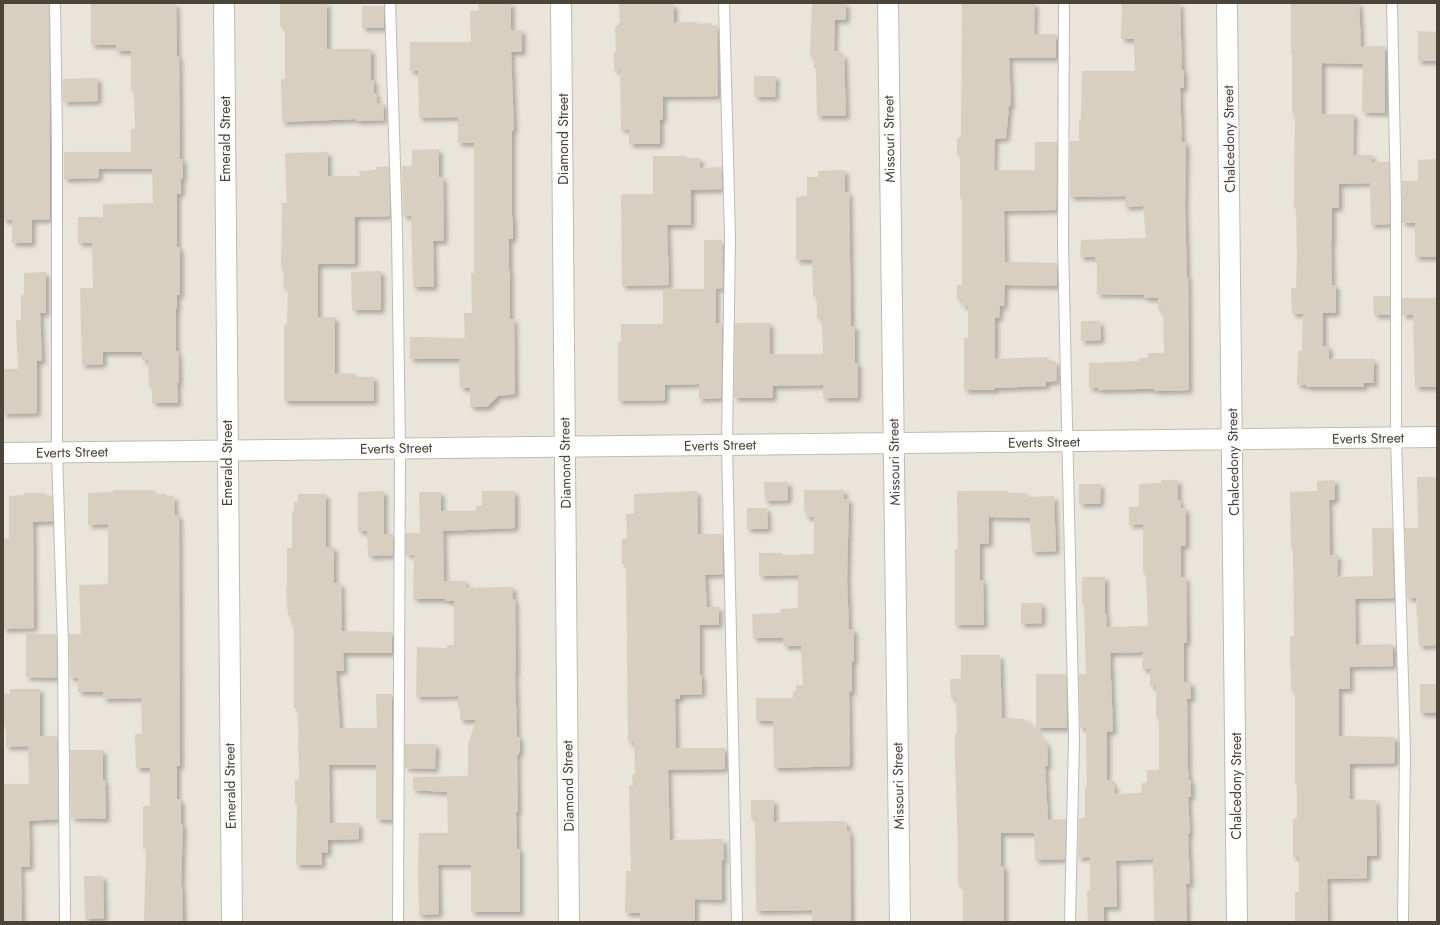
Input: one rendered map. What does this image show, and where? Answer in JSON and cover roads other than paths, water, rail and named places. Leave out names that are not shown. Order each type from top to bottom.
[{"type":"street","name":"Emerald Street","points":[[224,3],[232,922]]},
{"type":"street","name":"Diamond Street","points":[[561,3],[569,922]]},
{"type":"street","name":"Missouri Street","points":[[888,3],[900,922]]},
{"type":"street","name":"Chalcedony Street","points":[[1227,3],[1233,440],[1237,922]]},
{"type":"street","name":"Everts Street","points":[[3,453],[1437,437]]},
{"type":"lane","points":[[55,3],[57,143],[57,452],[63,646],[65,922]]},
{"type":"lane","points":[[390,3],[397,237],[400,448],[398,922]]},
{"type":"lane","points":[[724,3],[730,238],[727,445],[737,922]]},
{"type":"lane","points":[[1064,3],[1063,244],[1074,738],[1070,922]]},
{"type":"lane","points":[[1392,3],[1396,203],[1396,437],[1406,750],[1403,922]]}]
